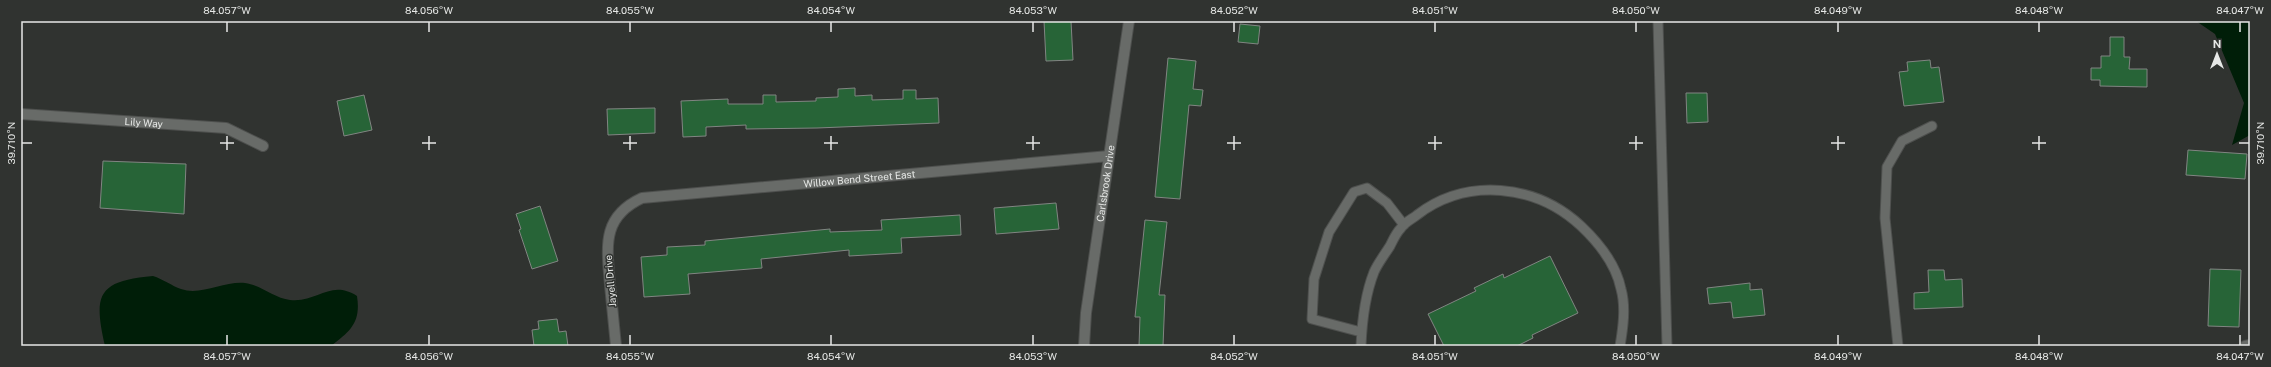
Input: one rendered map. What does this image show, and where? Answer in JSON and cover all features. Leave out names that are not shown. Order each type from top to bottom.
[{"type":"street","name":"Carlsbrook Drive","points":[[1084,346],[1086,313],[1129,21]]},
{"type":"street","name":"Lily Way","points":[[21,114],[226,128],[263,146]]},
{"type":"street","name":"Willow Bend Street East","points":[[617,217],[632,203],[653,196],[1109,156]]},
{"type":"street","name":"Jayell Drive","points":[[616,346],[607,250],[609,232],[617,217]]},
{"type":"street","points":[[2245,346],[2250,345]]},
{"type":"lane","points":[[1658,21],[1667,346]]},
{"type":"lane","points":[[1898,346],[1885,218],[1887,168],[1902,141],[1932,126]]},
{"type":"lane","points":[[1361,332],[1312,319],[1314,279],[1329,232],[1354,192],[1367,188],[1387,203],[1404,224]]},
{"type":"lane","points":[[1361,346],[1362,319],[1374,271],[1404,224],[1430,205],[1462,192],[1490,189],[1519,192],[1541,200],[1568,214],[1592,237],[1612,263],[1622,289],[1624,326],[1620,346]]},
{"type":"shaded area","points":[[2196,21],[2250,21],[2250,135],[2232,145],[2244,103],[2215,34]]},
{"type":"shaded area","points":[[153,276],[178,288],[189,291],[205,290],[237,283],[251,284],[278,297],[290,300],[300,300],[331,291],[348,291],[357,296],[358,305],[356,319],[344,336],[331,346],[105,346],[100,314],[100,302],[104,293],[110,287],[121,282],[135,278]]},
{"type":"building","points":[[1044,21],[1071,21],[1073,60],[1046,61]]},
{"type":"building","points":[[1240,24],[1260,26],[1258,44],[1238,42]]},
{"type":"building","points":[[2110,37],[2124,37],[2124,57],[2130,57],[2129,69],[2147,69],[2147,87],[2100,86],[2100,80],[2091,80],[2091,68],[2101,68],[2101,56],[2110,56]]},
{"type":"building","points":[[1168,58],[1196,61],[1193,89],[1203,90],[1201,106],[1189,105],[1180,199],[1155,197]]},
{"type":"building","points":[[1930,60],[1931,68],[1939,67],[1944,102],[1904,106],[1899,72],[1908,71],[1907,62]]},
{"type":"building","points":[[855,88],[855,96],[872,95],[872,100],[903,99],[903,90],[916,90],[916,99],[938,98],[939,123],[817,128],[746,129],[746,125],[706,127],[706,136],[683,137],[681,101],[728,99],[728,104],[763,104],[763,95],[776,95],[776,102],[816,101],[816,98],[838,97],[838,89]]},
{"type":"building","points":[[1686,93],[1707,93],[1708,122],[1687,123]]},
{"type":"building","points":[[364,95],[372,130],[344,136],[337,101]]},
{"type":"building","points":[[655,108],[655,133],[608,135],[607,109]]},
{"type":"building","points":[[2188,150],[2247,154],[2245,179],[2186,175]]},
{"type":"building","points":[[103,161],[186,164],[184,214],[100,208]]},
{"type":"building","points":[[1056,203],[1059,229],[996,234],[994,208]]},
{"type":"building","points":[[540,206],[558,261],[532,269],[519,230],[521,229],[516,214]]},
{"type":"building","points":[[960,215],[961,235],[901,238],[902,253],[849,256],[849,250],[761,259],[762,268],[688,274],[690,294],[644,297],[641,257],[667,255],[667,247],[705,245],[705,241],[830,229],[830,232],[882,230],[881,220]]},
{"type":"building","points":[[1145,220],[1167,222],[1159,295],[1165,295],[1163,346],[1139,346],[1140,317],[1135,317]]},
{"type":"building","points":[[1550,256],[1578,313],[1532,335],[1533,338],[1517,346],[1444,346],[1428,314],[1476,291],[1474,288],[1503,274],[1504,278]]},
{"type":"building","points":[[2210,269],[2241,270],[2239,327],[2208,326]]},
{"type":"building","points":[[1928,270],[1944,270],[1945,280],[1962,279],[1963,307],[1914,309],[1914,293],[1929,292]]},
{"type":"building","points":[[1750,283],[1750,290],[1762,289],[1765,315],[1733,318],[1731,302],[1709,304],[1707,288]]},
{"type":"building","points":[[557,319],[559,332],[566,331],[568,346],[534,346],[532,330],[539,329],[538,321]]}]
